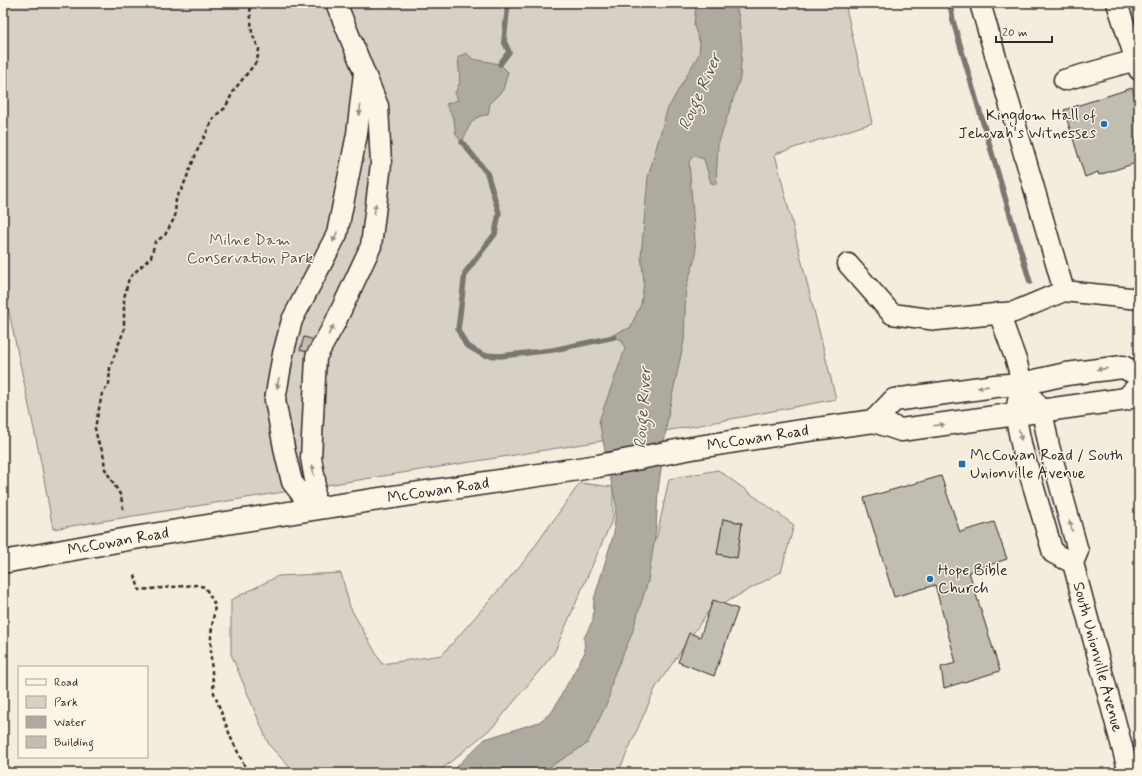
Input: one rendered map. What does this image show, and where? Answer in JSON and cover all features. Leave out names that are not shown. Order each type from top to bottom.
[{"type":"main road","points":[[874,421],[894,400],[995,386],[1022,384],[1066,374],[1123,366],[1139,375]]},
{"type":"main road","name":"McCowan Road","points":[[3,562],[128,539],[313,509],[598,466],[692,448],[794,432],[874,421],[901,430],[1126,399],[1139,386]]},
{"type":"street","points":[[313,509],[315,480],[311,458],[316,357],[335,323],[370,246],[381,164],[378,106],[336,3]]},
{"type":"street","points":[[980,3],[1064,291]]},
{"type":"street","points":[[1064,80],[1137,65],[1117,3]]},
{"type":"street","points":[[313,509],[292,482],[285,453],[276,400],[282,354],[292,320],[337,234],[357,134],[364,71]]},
{"type":"street","points":[[848,264],[892,314],[937,320],[1014,312],[1064,291],[1139,299]]},
{"type":"street","points":[[999,313],[1017,363],[1022,384]]},
{"type":"street","points":[[282,354],[316,357]]},
{"type":"street","name":"South Unionville Avenue","points":[[1022,384],[1042,411],[1049,446],[1078,551],[1073,563],[1129,773]]},
{"type":"street","name":"South Unionville Avenue","points":[[1022,384],[1015,414],[1022,448],[1053,553],[1073,563]]},
{"type":"path","points":[[123,509],[121,496],[105,469],[103,452],[98,442],[95,428],[102,394],[109,384],[110,367],[124,330],[124,298],[129,278],[151,257],[155,242],[165,235],[175,217],[176,198],[182,189],[198,149],[215,116],[225,108],[234,90],[257,61],[259,49],[252,34],[250,6],[252,3]]},
{"type":"path","points":[[135,575],[139,590],[195,585],[205,587],[215,605],[211,635],[211,661],[214,693],[231,738],[248,773]]},
{"type":"green space","name":"Milne Dam Conservation Park","points":[[3,3],[845,3],[872,123],[775,154],[836,399],[689,427],[53,529],[41,462],[3,284]]},
{"type":"green space","points":[[718,470],[794,525],[781,572],[708,612],[656,687],[618,773],[511,773],[615,616],[657,536],[669,479]]},
{"type":"green space","points":[[580,483],[613,487],[613,518],[554,653],[494,726],[437,773],[295,773],[269,745],[231,654],[231,600],[278,576],[341,573],[350,607],[382,664],[442,655],[525,560]]},
{"type":"water","name":"Rouge River","points":[[696,3],[735,3],[739,17],[742,48],[740,78],[718,145],[716,184],[711,183],[704,159],[694,156],[689,161],[696,255],[686,288],[684,341],[668,415],[658,491],[656,530],[648,581],[631,636],[613,677],[608,701],[587,744],[548,768],[530,773],[450,773],[485,739],[539,722],[552,712],[585,652],[584,638],[593,620],[594,599],[614,533],[616,505],[599,421],[625,349],[622,340],[614,337],[616,333],[630,328],[641,304],[644,282],[641,256],[648,177],[667,110],[699,54],[700,43],[694,26]]},
{"type":"water","points":[[466,53],[473,59],[500,64],[508,72],[503,90],[490,103],[488,115],[478,117],[471,123],[462,142],[456,135],[454,120],[446,104],[458,100],[455,93],[460,82],[458,57]]},
{"type":"building","name":"Kingdom Hall of Jehovah's Witnesses","points":[[1132,88],[1136,99],[1139,98],[1139,138],[1136,138],[1139,146],[1139,162],[1099,175],[1098,172],[1085,177],[1064,110]]},
{"type":"building","points":[[304,337],[315,340],[311,353],[300,350]]},
{"type":"building","name":"Hope Bible Church","points":[[941,476],[960,532],[994,522],[1007,559],[969,572],[1000,671],[944,688],[941,667],[956,663],[935,585],[894,597],[864,498]]},
{"type":"building","points":[[723,519],[742,523],[737,558],[717,554]]},
{"type":"building","points":[[713,600],[738,609],[714,676],[678,662],[689,633],[700,637]]},
{"type":"waterway","points":[[500,64],[509,52],[504,41],[508,3]]},
{"type":"waterway","points":[[950,3],[953,21],[1030,282]]},
{"type":"waterway","points":[[462,142],[487,173],[499,213],[495,234],[465,273],[458,330],[466,345],[483,355],[500,356],[553,350],[614,337]]},
{"type":"place","name":"Kingdom Hall of Jehovah's Witnesses","points":[[1104,124]]},
{"type":"place","name":"McCowan Road / South Unionville Avenue","points":[[962,464]]},
{"type":"place","name":"Hope Bible Church","points":[[930,579]]}]
